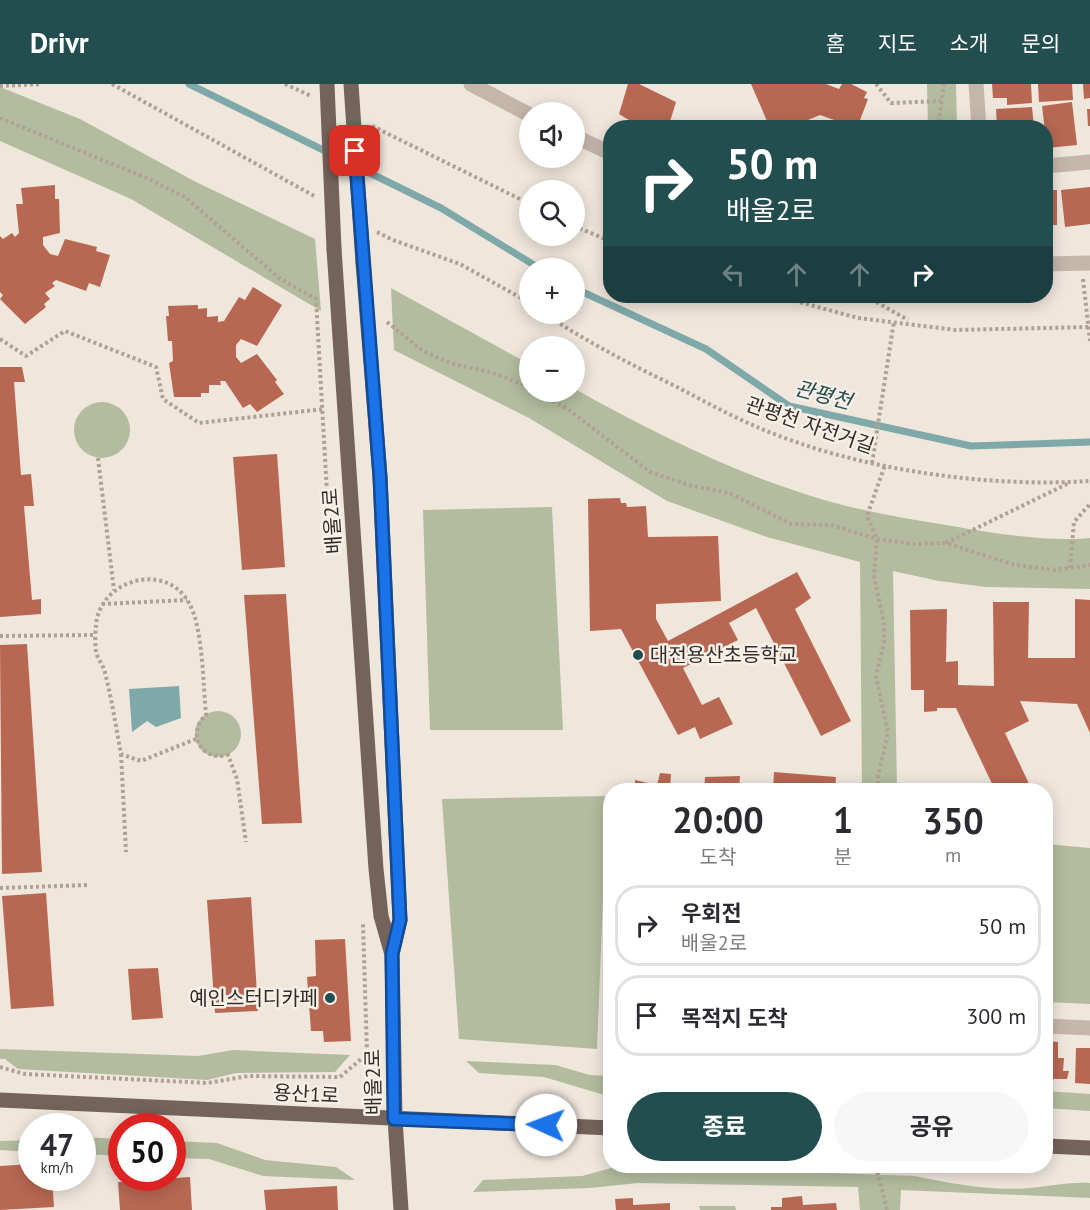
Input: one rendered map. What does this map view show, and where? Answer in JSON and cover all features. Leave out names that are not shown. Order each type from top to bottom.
[{"type":"main road","name":"배울2로","points":[[327,84],[334,249],[376,869],[381,916],[392,954]]},
{"type":"main road","name":"배울2로","points":[[351,84],[380,477],[400,920],[392,954],[394,1119],[401,1210]]},
{"type":"main road","name":"용산1로","points":[[0,1100],[603,1128]]},
{"type":"main road","points":[[1053,1146],[1090,1148]]},
{"type":"street","points":[[471,84],[519,109]]},
{"type":"street","points":[[976,84],[978,120]]},
{"type":"street","points":[[585,141],[603,150]]},
{"type":"street","points":[[1053,165],[1090,162]]},
{"type":"street","points":[[1053,264],[1086,263]]},
{"type":"street","points":[[1053,1026],[1090,1028]]},
{"type":"path","points":[[0,86],[42,84]]},
{"type":"path","points":[[285,84],[318,100]]},
{"type":"path","points":[[876,84],[891,103],[941,100]]},
{"type":"path","points":[[939,120],[944,84]]},
{"type":"path","points":[[0,118],[149,179],[185,197],[263,265],[316,299],[327,493],[334,508]]},
{"type":"path","points":[[371,126],[519,199]]},
{"type":"path","points":[[585,231],[603,238]]},
{"type":"path","points":[[1086,263],[1090,340]]},
{"type":"path","points":[[803,303],[858,318],[911,322],[956,330],[1089,327]]},
{"type":"path","points":[[878,303],[911,322]]},
{"type":"path","points":[[872,463],[894,321]]},
{"type":"path","points":[[387,322],[423,351],[450,363],[493,373],[519,383]]},
{"type":"path","name":"관평천 자전거길","points":[[560,324],[590,344],[757,427],[847,457],[917,472],[1069,483],[1090,481]]},
{"type":"path","points":[[0,339],[26,356],[65,331],[156,367],[163,399],[199,423],[324,409]]},
{"type":"path","points":[[555,402],[569,410],[650,472],[692,486],[729,492],[791,524],[831,525],[877,539],[915,544],[946,543],[1015,566],[1054,570],[1090,565]]},
{"type":"path","points":[[98,458],[114,590]]},
{"type":"path","points":[[878,783],[888,733],[876,676],[884,643],[884,623],[874,577],[877,539],[867,516],[885,465]]},
{"type":"path","points":[[946,543],[1069,483]]},
{"type":"path","points":[[1070,568],[1074,522],[1090,504]]},
{"type":"path","points":[[126,852],[121,754],[105,670],[96,654],[96,635],[102,604],[114,590],[150,578],[172,583],[188,600],[196,616],[206,715],[196,727],[196,739],[206,754],[213,757],[228,755],[237,779],[246,842]]},
{"type":"path","points":[[102,604],[188,600]]},
{"type":"path","points":[[0,636],[96,635]]},
{"type":"path","points":[[121,754],[141,761],[196,739]]},
{"type":"path","points":[[0,888],[88,885]]},
{"type":"path","points":[[0,1067],[25,1074],[208,1083],[248,1076],[340,1077],[367,1054],[363,916]]},
{"type":"path","points":[[878,1173],[887,1210]]},
{"type":"green space","points":[[927,84],[956,84],[957,120],[928,120]]},
{"type":"green space","points":[[0,87],[80,119],[196,182],[315,239],[321,311],[131,199],[0,141]]},
{"type":"green space","points":[[391,288],[519,358],[519,402],[585,402],[585,394],[632,420],[720,462],[780,486],[847,506],[921,521],[1024,537],[1090,538],[1090,589],[986,587],[939,581],[893,571],[897,783],[862,783],[860,562],[767,537],[667,501],[529,418],[394,350]]},
{"type":"green space","points":[[102,402],[122,410],[130,430],[122,450],[102,458],[82,450],[74,430],[82,410]]},
{"type":"green space","points":[[552,507],[563,730],[430,730],[423,510]]},
{"type":"green space","points":[[218,711],[234,718],[241,734],[234,750],[218,757],[202,750],[195,734],[202,718]]},
{"type":"green space","points":[[603,796],[603,897],[597,1049],[459,1039],[442,799]]},
{"type":"green space","points":[[1053,845],[1090,848],[1090,1004],[1053,1002]]},
{"type":"green space","points":[[0,1049],[198,1056],[233,1050],[350,1055],[335,1072],[236,1073],[207,1080],[18,1069],[5,1059],[0,1059]]},
{"type":"green space","points":[[466,1061],[555,1065],[590,1075],[603,1076],[603,1094],[544,1077],[479,1073]]},
{"type":"green space","points":[[1053,1091],[1090,1094],[1090,1111],[1053,1108]]},
{"type":"green space","points":[[96,1138],[108,1138],[108,1155],[96,1155]]},
{"type":"green space","points":[[18,1140],[18,1151],[0,1150],[0,1141]]},
{"type":"green space","points":[[186,1142],[217,1143],[265,1160],[336,1167],[355,1180],[263,1176],[209,1159],[186,1158]]},
{"type":"green space","points":[[603,1170],[603,1173],[826,1173],[915,1176],[1001,1189],[1090,1183],[1090,1198],[901,1190],[900,1210],[860,1210],[858,1187],[638,1183],[590,1188],[473,1192],[483,1180],[582,1176]]},
{"type":"green space","points":[[699,1206],[735,1206],[736,1210],[700,1210]]},
{"type":"water","points":[[179,686],[181,718],[156,727],[147,721],[132,732],[129,689]]},
{"type":"building","points":[[628,84],[639,84],[676,102],[670,120],[629,120],[619,114]]},
{"type":"building","points":[[751,84],[826,84],[839,89],[842,84],[851,84],[867,92],[864,98],[868,99],[860,120],[834,120],[820,115],[808,120],[767,120]]},
{"type":"building","points":[[992,84],[1031,84],[1032,103],[1007,105],[1007,98],[993,98]]},
{"type":"building","points":[[1038,84],[1072,84],[1073,100],[1039,102]]},
{"type":"building","points":[[1083,84],[1090,84],[1090,98],[1084,99]]},
{"type":"building","points":[[1072,102],[1077,145],[1053,147],[1053,120],[1044,120],[1042,106]]},
{"type":"building","points":[[1032,107],[1033,120],[997,120],[996,109]]},
{"type":"building","points":[[1087,109],[1090,109],[1090,126],[1088,126]]},
{"type":"building","points":[[55,185],[55,199],[59,199],[60,233],[43,237],[43,245],[50,254],[58,256],[65,239],[97,247],[96,251],[110,255],[100,287],[89,283],[86,291],[56,280],[52,283],[55,286],[45,293],[50,299],[44,304],[46,307],[25,324],[0,299],[3,295],[0,292],[0,236],[3,239],[12,233],[15,237],[19,233],[16,204],[23,204],[21,188]]},
{"type":"building","points":[[1090,187],[1090,224],[1065,227],[1061,190]]},
{"type":"building","points":[[1053,190],[1057,190],[1057,225],[1053,225]]},
{"type":"building","points":[[253,287],[282,305],[257,346],[241,339],[236,345],[236,357],[241,363],[257,354],[277,380],[275,382],[284,394],[257,412],[250,404],[243,408],[225,381],[220,381],[221,385],[209,385],[209,393],[201,393],[201,397],[174,397],[169,363],[173,361],[172,341],[168,341],[166,316],[169,316],[168,306],[198,305],[198,309],[207,308],[207,317],[218,316],[218,322],[224,321],[239,297],[245,300]]},
{"type":"building","points":[[0,367],[22,367],[25,382],[14,382],[21,475],[31,474],[34,506],[24,506],[32,600],[41,599],[41,614],[0,617]]},
{"type":"building","points":[[277,454],[285,567],[242,570],[233,457]]},
{"type":"building","points":[[620,498],[621,503],[626,503],[627,507],[646,506],[648,537],[718,536],[721,601],[656,604],[656,619],[668,641],[797,572],[811,598],[795,609],[851,721],[821,736],[756,608],[729,623],[738,640],[683,668],[702,705],[719,697],[733,724],[700,739],[695,727],[678,735],[621,629],[590,631],[588,499]]},
{"type":"building","points":[[286,594],[302,823],[262,824],[244,595]]},
{"type":"building","points":[[1075,599],[1090,600],[1090,733],[1077,704],[1020,701],[1029,721],[1005,733],[1029,783],[992,783],[956,708],[937,708],[937,711],[924,712],[924,690],[911,690],[910,610],[947,609],[946,662],[958,661],[958,685],[994,686],[993,602],[1029,602],[1028,658],[1075,658]]},
{"type":"building","points":[[27,644],[42,872],[2,874],[0,645]]},
{"type":"building","points":[[774,772],[836,777],[836,783],[773,783]]},
{"type":"building","points":[[660,773],[671,774],[670,783],[658,783]]},
{"type":"building","points":[[740,776],[740,783],[705,783],[705,777]]},
{"type":"building","points":[[46,893],[54,1006],[11,1009],[2,896]]},
{"type":"building","points":[[251,897],[258,1011],[215,1013],[207,900]]},
{"type":"building","points":[[345,939],[351,1041],[324,1042],[323,1031],[311,1031],[307,977],[316,976],[315,940]]},
{"type":"building","points":[[158,968],[163,1018],[132,1020],[128,969]]},
{"type":"building","points":[[1053,1042],[1058,1042],[1058,1058],[1064,1058],[1063,1071],[1069,1071],[1067,1079],[1053,1079]]},
{"type":"building","points":[[1076,1048],[1090,1048],[1090,1084],[1075,1083]]},
{"type":"building","points":[[18,1165],[18,1191],[53,1191],[54,1207],[0,1210],[0,1166]]},
{"type":"building","points":[[186,1177],[190,1177],[192,1210],[120,1210],[119,1191],[186,1191]]},
{"type":"building","points":[[337,1186],[338,1210],[266,1210],[264,1190]]},
{"type":"building","points":[[802,1196],[803,1205],[836,1203],[837,1210],[771,1210],[771,1207],[782,1207],[782,1198]]},
{"type":"building","points":[[633,1198],[633,1205],[670,1203],[670,1210],[616,1210],[615,1199]]},
{"type":"waterway","name":"관평천","points":[[189,84],[441,208],[523,258]]},
{"type":"waterway","name":"관평천","points":[[585,293],[603,301]]},
{"type":"waterway","name":"관평천","points":[[606,303],[706,349],[789,406],[971,446],[1090,442]]},
{"type":"place","name":"대전용산초등학교","points":[[638,655]]},
{"type":"place","name":"예인스터디카페","points":[[330,998]]},
{"type":"route","points":[[355,151],[380,477],[400,920],[392,954],[394,1119],[546,1125]]}]
